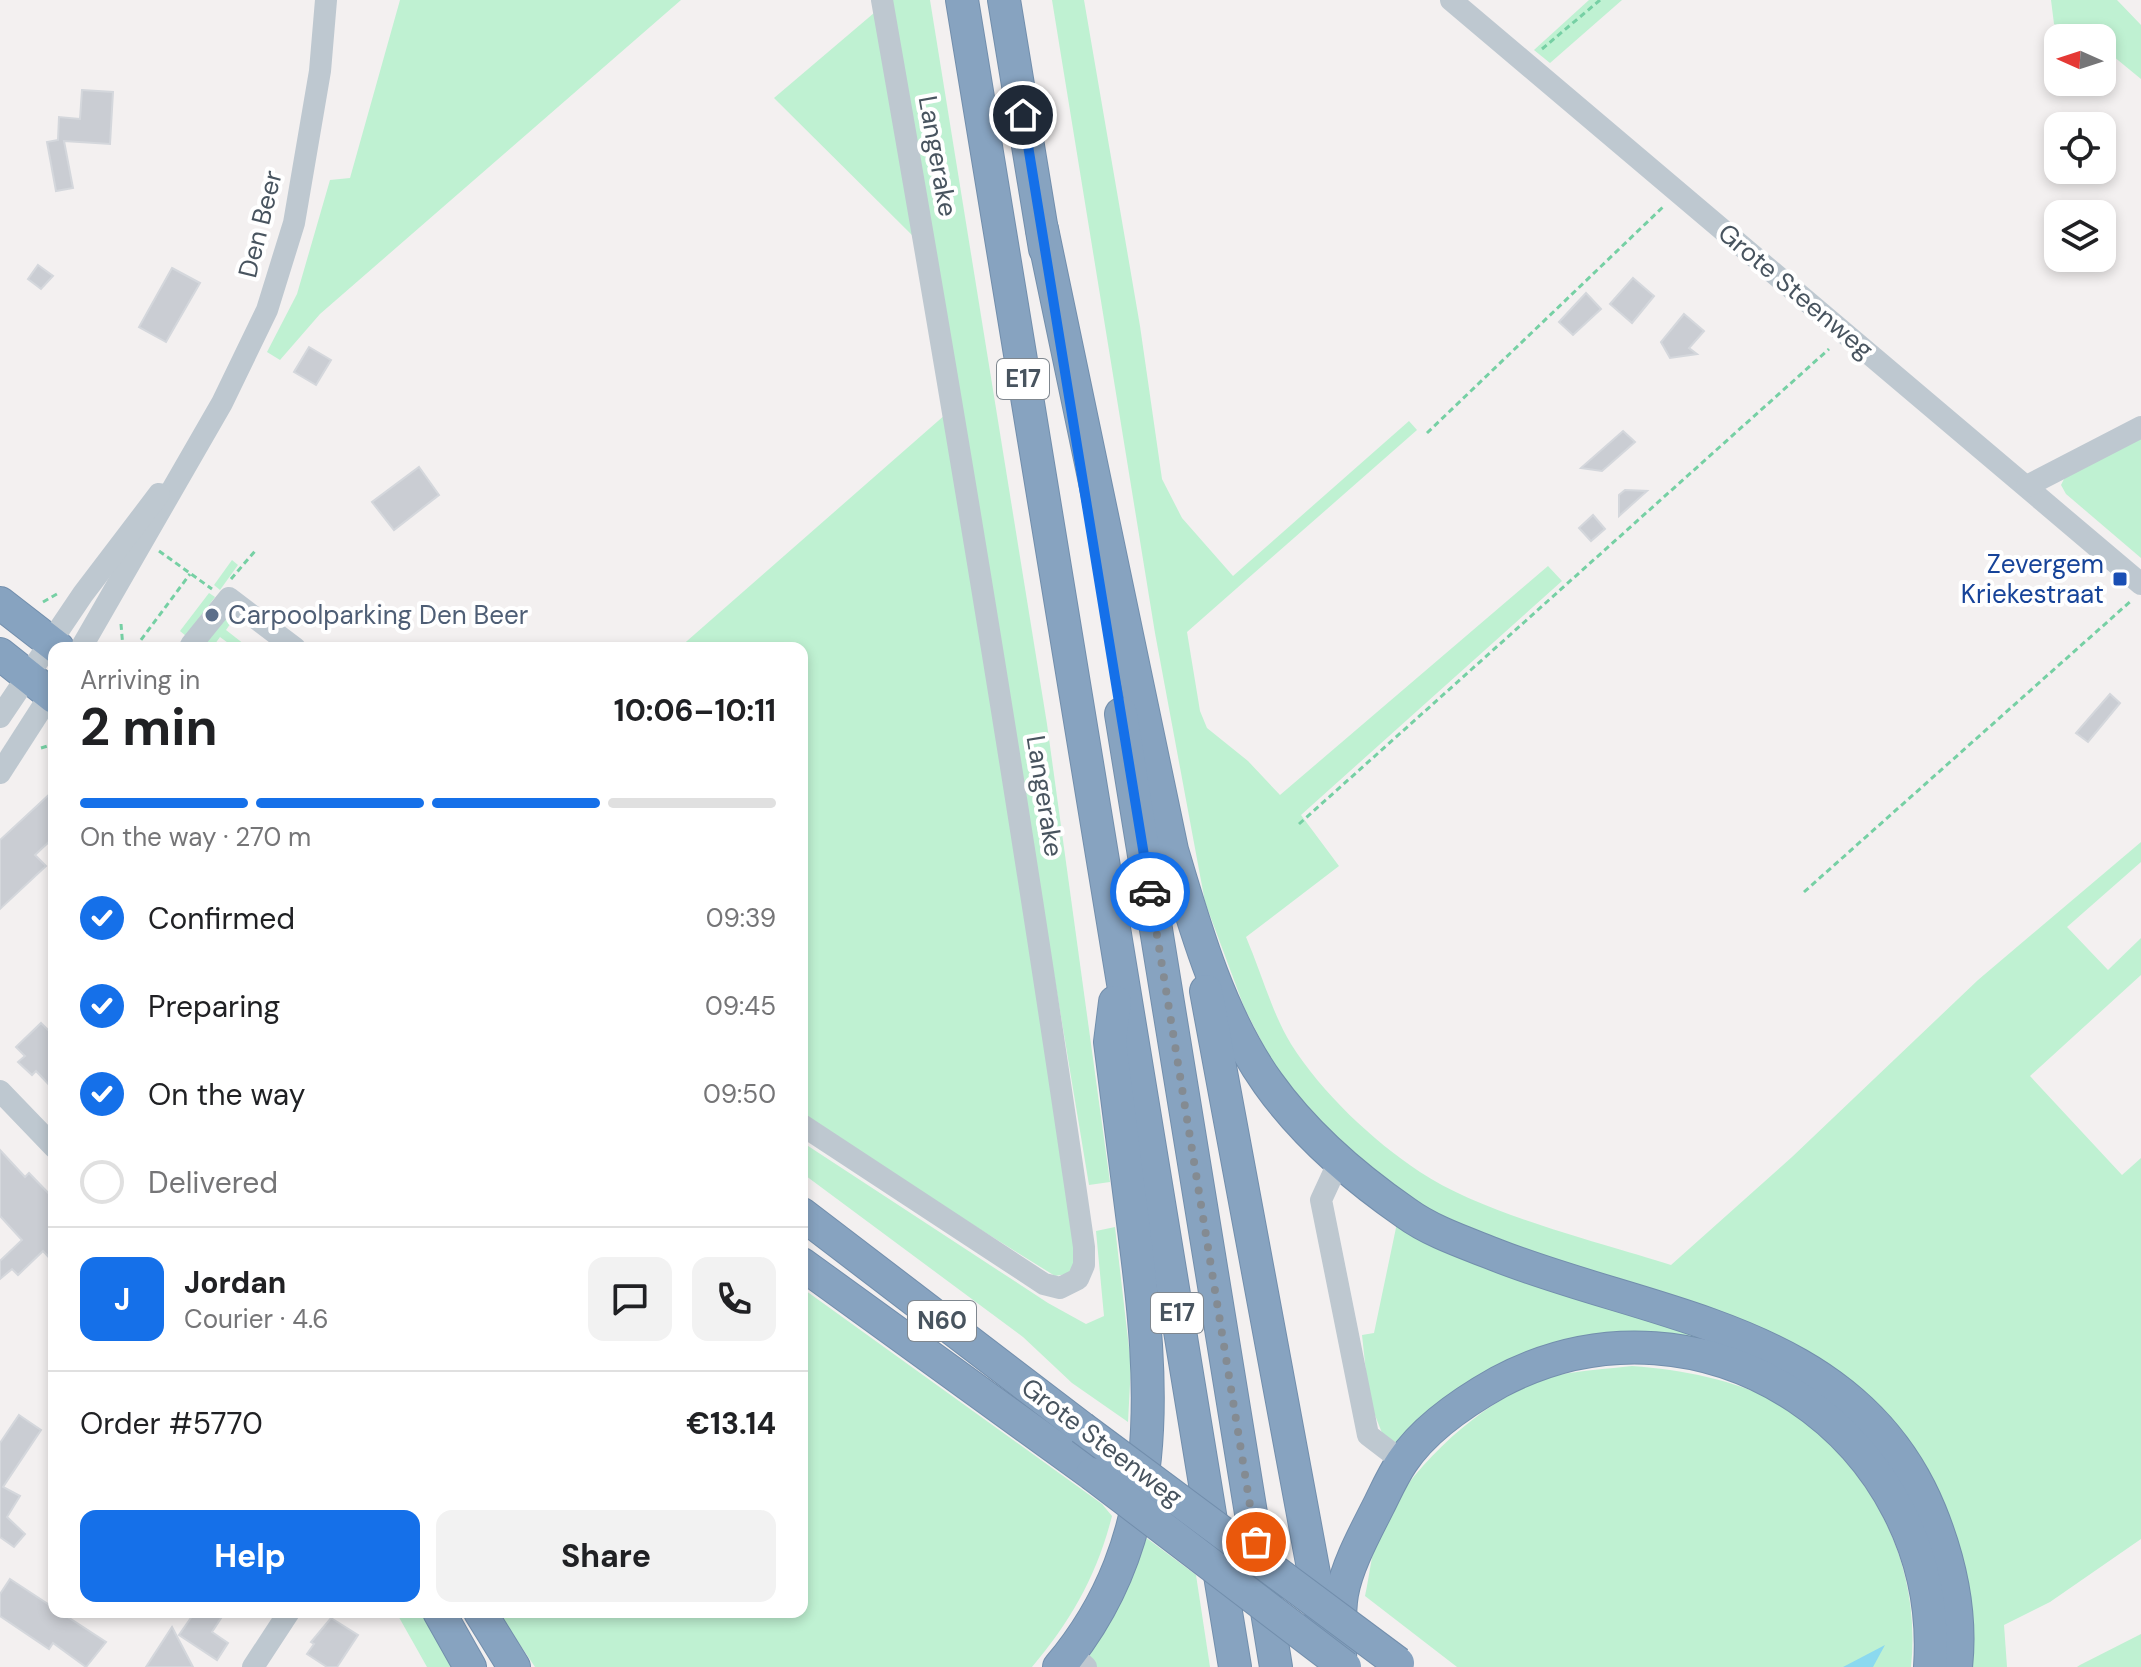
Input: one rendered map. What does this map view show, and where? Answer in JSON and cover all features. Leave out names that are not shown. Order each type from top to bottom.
[{"type":"highway","name":"E17","points":[[962,0],[1235,1667]]},
{"type":"highway","name":"E17","points":[[1004,0],[1276,1667]]},
{"type":"highway","points":[[1042,229],[1111,548],[1135,685],[1172,850],[1193,921],[1235,1026],[1267,1082],[1309,1134],[1409,1216],[1463,1242],[1532,1269],[1737,1332],[1837,1387],[1880,1428],[1918,1482],[1941,1537],[1955,1592],[1956,1667]]},
{"type":"highway","points":[[0,603],[57,642]]},
{"type":"highway","points":[[0,654],[46,689]]},
{"type":"highway","points":[[1193,921],[1331,1667]]},
{"type":"highway","points":[[1072,1662],[1124,1557],[1140,1491],[1147,1432],[1149,1343],[1110,1042],[1119,959]]},
{"type":"highway","name":"Grote Steenweg","points":[[808,1219],[1082,1428],[1401,1665]]},
{"type":"highway","name":"Grote Steenweg","points":[[808,1268],[1092,1474],[1343,1667]]},
{"type":"highway","points":[[1343,1667],[1342,1593],[1369,1524],[1402,1461],[1441,1421],[1482,1392],[1523,1369],[1572,1354],[1629,1346],[1681,1350],[1731,1363],[1778,1384],[1824,1415],[1859,1449],[1892,1494],[1913,1544],[1927,1606],[1930,1667]]},
{"type":"highway","points":[[442,1618],[470,1667]]},
{"type":"highway","points":[[484,1618],[514,1667]]},
{"type":"street","name":"Den Beer","points":[[66,642],[222,403],[267,310],[294,223],[320,71],[326,0]]},
{"type":"street","name":"Langerake","points":[[808,1129],[1044,1284],[1060,1288],[1078,1279],[1084,1265],[1084,1247],[1048,998],[962,453],[882,0]]},
{"type":"street","name":"Grote Steenweg","points":[[1451,0],[2141,584]]},
{"type":"street","points":[[2027,486],[2141,427]]},
{"type":"street","name":"Den Beer","points":[[66,642],[145,542],[196,445]]},
{"type":"street","points":[[193,642],[223,596],[287,642]]},
{"type":"street","points":[[0,717],[46,689]]},
{"type":"street","points":[[0,773],[46,689]]},
{"type":"street","points":[[0,1091],[48,1141]]},
{"type":"street","points":[[1339,1161],[1321,1200],[1368,1435],[1402,1461]]},
{"type":"street","points":[[253,1667],[285,1618]]},
{"type":"path","points":[[1526,63],[1600,0]]},
{"type":"path","points":[[1427,433],[1678,192]]},
{"type":"path","points":[[1299,824],[1775,401],[1846,333]]},
{"type":"path","points":[[145,542],[223,596],[255,551]]},
{"type":"path","points":[[139,642],[190,574]]},
{"type":"path","points":[[1804,892],[2141,593]]},
{"type":"green space","points":[[400,0],[681,0],[320,314],[280,360],[267,352],[297,294],[330,180],[350,178]]},
{"type":"green space","points":[[892,0],[930,0],[1047,724],[1110,1182],[1089,1185]]},
{"type":"green space","points":[[1052,0],[1084,0],[1140,326],[1162,479],[1182,518],[1233,576],[1409,421],[1417,430],[1187,632],[1200,711],[1207,728],[1248,761],[1280,795],[1548,566],[1562,581],[1301,815],[1339,866],[1246,937],[1278,1019],[1303,1062],[1349,1114],[1402,1159],[1446,1187],[1508,1214],[1671,1265],[1792,1157],[1978,980],[2141,842],[2141,862],[2067,927],[2108,970],[2141,938],[2141,975],[2030,1076],[2122,1175],[2141,1158],[2141,1539],[2050,1602],[2004,1625],[2007,1667],[1971,1667],[1862,1397],[1458,1230],[1382,1184],[1303,1106],[1270,1058],[1244,1007],[1205,902],[1155,633]]},
{"type":"green space","points":[[1589,0],[1622,0],[1550,63],[1534,50]]},
{"type":"green space","points":[[2051,0],[2117,0],[2141,25],[2141,79],[2116,58],[2116,24],[2054,24]]},
{"type":"green space","points":[[874,13],[919,242],[774,98]]},
{"type":"green space","points":[[946,414],[1076,1243],[1075,1265],[1067,1274],[1055,1276],[808,1122],[808,642],[686,642]]},
{"type":"green space","points":[[2141,436],[2141,558],[2066,494],[2061,485],[2067,473]]},
{"type":"green space","points":[[232,560],[238,565],[220,590],[214,585]]},
{"type":"green space","points":[[209,593],[215,597],[186,636],[180,631]]},
{"type":"green space","points":[[228,612],[235,617],[226,630],[241,642],[227,642],[220,637],[216,642],[206,642]]},
{"type":"green space","points":[[808,1146],[1048,1303],[1086,1324],[1104,1316],[1096,1231],[1115,1227],[1131,1365],[1128,1422],[1072,1383],[1023,1337],[808,1177]]},
{"type":"green space","points":[[1397,1223],[1687,1325],[1801,1378],[1881,1447],[1925,1525],[1858,1432],[1641,1334],[1398,1443],[1384,1438],[1369,1400],[1362,1335],[1374,1333]]},
{"type":"green space","points":[[808,1292],[1102,1504],[1112,1516],[1099,1558],[1081,1596],[1032,1667],[535,1667],[502,1618],[808,1618]]},
{"type":"green space","points":[[1632,1366],[1716,1379],[1757,1393],[1804,1418],[1848,1464],[1883,1516],[1895,1544],[1910,1604],[1911,1667],[1457,1667],[1365,1596],[1382,1525],[1413,1477],[1457,1433],[1481,1413],[1533,1384],[1568,1373]]},
{"type":"green space","points":[[1141,1534],[1196,1575],[1210,1667],[1096,1667],[1089,1657]]},
{"type":"green space","points":[[399,1618],[425,1618],[452,1667],[427,1667]]},
{"type":"green space","points":[[2141,1634],[2141,1667],[2077,1667],[2080,1665]]},
{"type":"water","points":[[1885,1645],[1873,1667],[1843,1667]]},
{"type":"building","points":[[82,90],[113,92],[110,144],[64,141],[73,188],[56,191],[47,142],[58,140],[59,117],[80,119]]},
{"type":"building","points":[[38,265],[53,276],[41,289],[28,279]]},
{"type":"building","points":[[172,268],[200,283],[166,342],[139,327]]},
{"type":"building","points":[[1633,278],[1654,296],[1632,323],[1610,304]]},
{"type":"building","points":[[1586,293],[1601,309],[1573,335],[1559,322]]},
{"type":"building","points":[[1684,314],[1704,331],[1689,348],[1697,354],[1670,358],[1661,342]]},
{"type":"building","points":[[309,347],[331,360],[316,385],[294,372]]},
{"type":"building","points":[[1623,431],[1635,442],[1602,471],[1581,468]]},
{"type":"building","points":[[419,467],[439,495],[394,530],[372,502]]},
{"type":"building","points":[[1625,490],[1647,491],[1619,516],[1619,495]]},
{"type":"building","points":[[1593,515],[1605,529],[1591,541],[1579,528]]},
{"type":"building","points":[[2110,694],[2120,703],[2088,742],[2076,733]]},
{"type":"building","points":[[48,796],[48,843],[35,855],[46,866],[0,909],[0,840]]},
{"type":"building","points":[[41,1023],[48,1030],[48,1084],[36,1071],[32,1075],[18,1062],[25,1056],[16,1047]]},
{"type":"building","points":[[0,1150],[25,1177],[29,1173],[48,1193],[48,1256],[43,1251],[18,1275],[12,1269],[0,1279],[0,1261],[22,1240],[0,1216]]},
{"type":"building","points":[[19,1415],[41,1430],[3,1487],[20,1496],[7,1517],[25,1534],[14,1547],[0,1537],[0,1443]]},
{"type":"building","points":[[10,1579],[48,1604],[48,1618],[69,1618],[106,1642],[86,1667],[53,1643],[49,1649],[0,1616],[0,1594]]},
{"type":"building","points":[[191,1618],[221,1618],[212,1632],[228,1643],[217,1660],[179,1635]]},
{"type":"building","points":[[331,1618],[358,1635],[337,1667],[327,1667],[307,1654],[314,1644],[311,1642]]},
{"type":"building","points":[[172,1627],[193,1667],[146,1667]]},
{"type":"way so far","points":[[1150,892],[1256,1542]]},
{"type":"place","name":"Zevergem Kriekestraat","points":[[2120,579]]},
{"type":"place","name":"Carpoolparking Den Beer","points":[[212,615]]},
{"type":"route","points":[[1023,115],[1150,892]]}]
